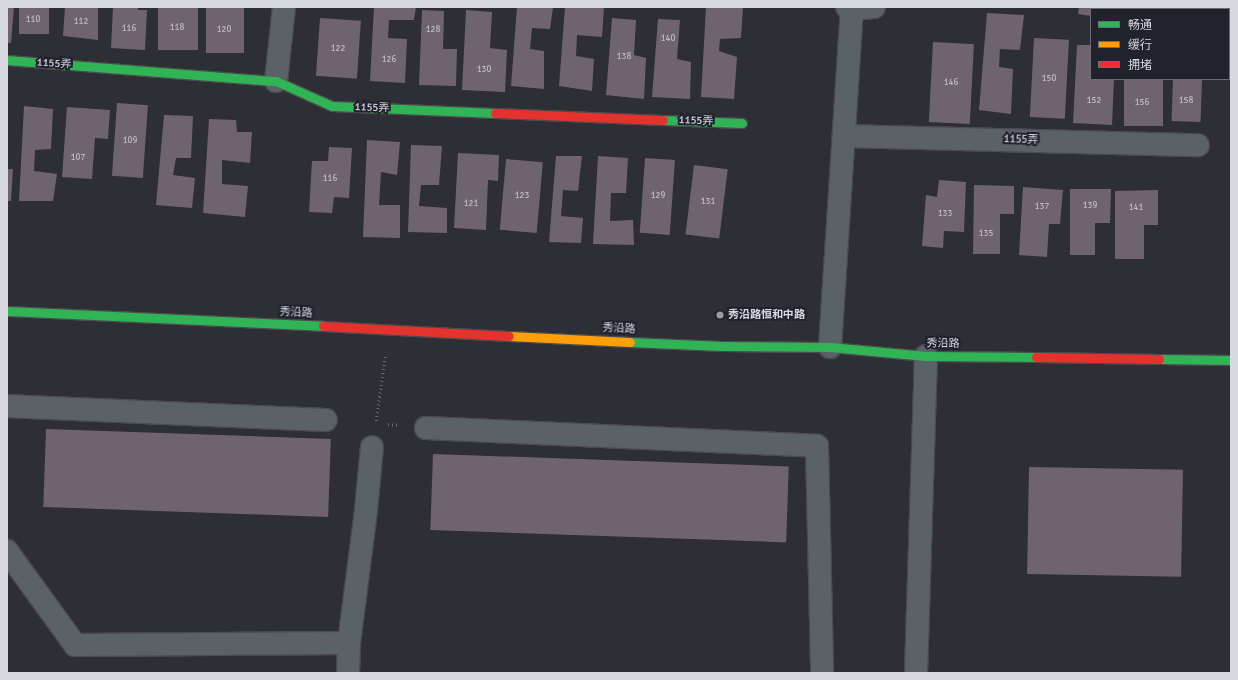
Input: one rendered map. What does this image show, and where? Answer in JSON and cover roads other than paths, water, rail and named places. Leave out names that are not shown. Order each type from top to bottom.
[{"type":"main road","name":"1155弄","points":[[7,60],[276,81],[332,106],[742,123]]},
{"type":"main road","name":"秀沿路","points":[[7,310],[722,346],[830,347],[926,356],[1231,360]]},
{"type":"street","points":[[276,81],[284,7]]},
{"type":"street","points":[[830,347],[844,136],[850,8],[874,7]]},
{"type":"street","name":"1155弄","points":[[844,136],[1198,145]]},
{"type":"street","points":[[916,673],[926,356]]},
{"type":"street","points":[[7,406],[326,420]]},
{"type":"street","points":[[426,428],[817,446],[822,673]]},
{"type":"street","points":[[348,673],[349,644],[366,510],[372,447]]},
{"type":"street","points":[[7,551],[75,645],[349,644]]},
{"type":"place","name":"秀沿路恒和中路","points":[[720,315]]}]
